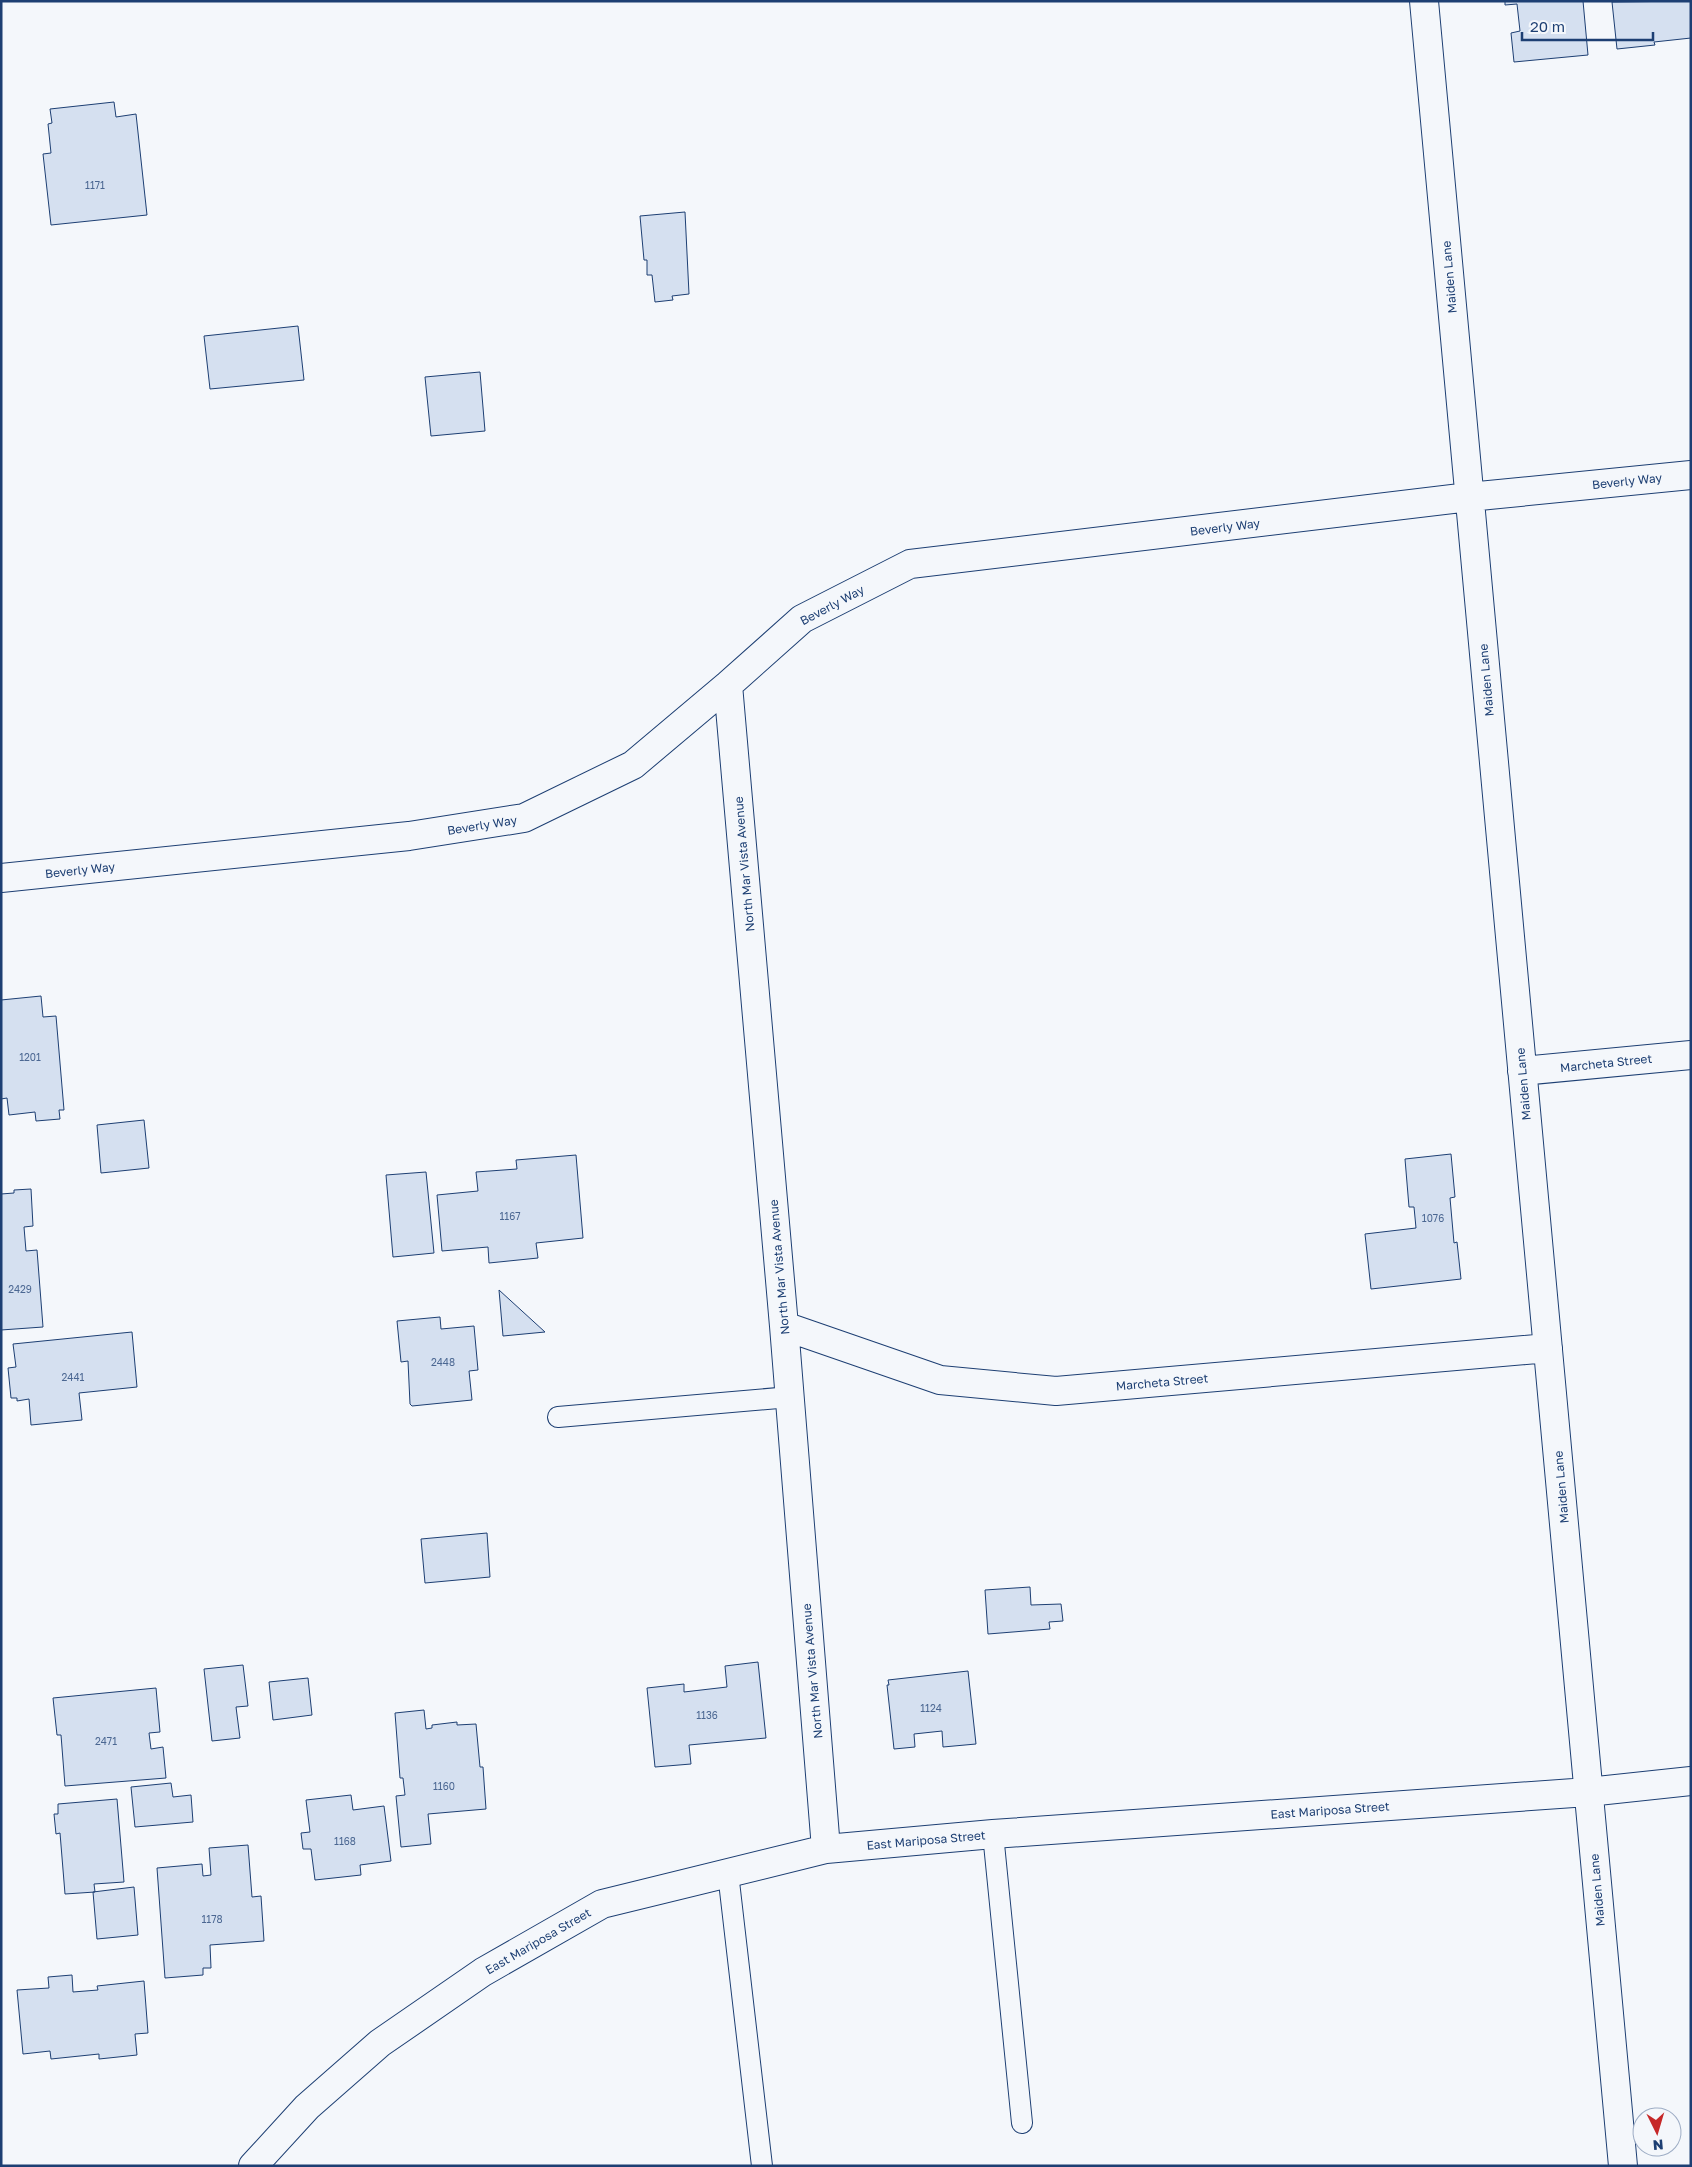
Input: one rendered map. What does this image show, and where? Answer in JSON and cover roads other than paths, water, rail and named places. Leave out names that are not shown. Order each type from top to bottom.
[{"type":"street","name":"Maiden Lane","points":[[1424,1],[1623,2166]]},
{"type":"street","name":"Beverly Way","points":[[1,878],[409,836],[524,818],[633,765],[728,686],[802,619],[910,564],[1469,497],[1691,475]]},
{"type":"street","name":"North Mar Vista Avenue","points":[[728,686],[790,1396],[826,1849]]},
{"type":"street","name":"Marcheta Street","points":[[1522,1072],[1691,1055]]},
{"type":"street","name":"Marcheta Street","points":[[784,1326],[940,1380],[1056,1391],[1548,1348]]},
{"type":"street","name":"East Mariposa Street","points":[[251,2165],[307,2107],[380,2043],[483,1972],[602,1904],[826,1849],[993,1834],[1588,1792],[1691,1781]]},
{"type":"lane","points":[[558,1417],[790,1396]]},
{"type":"lane","points":[[993,1834],[1022,2123]]},
{"type":"lane","points":[[728,1874],[762,2166]]}]
